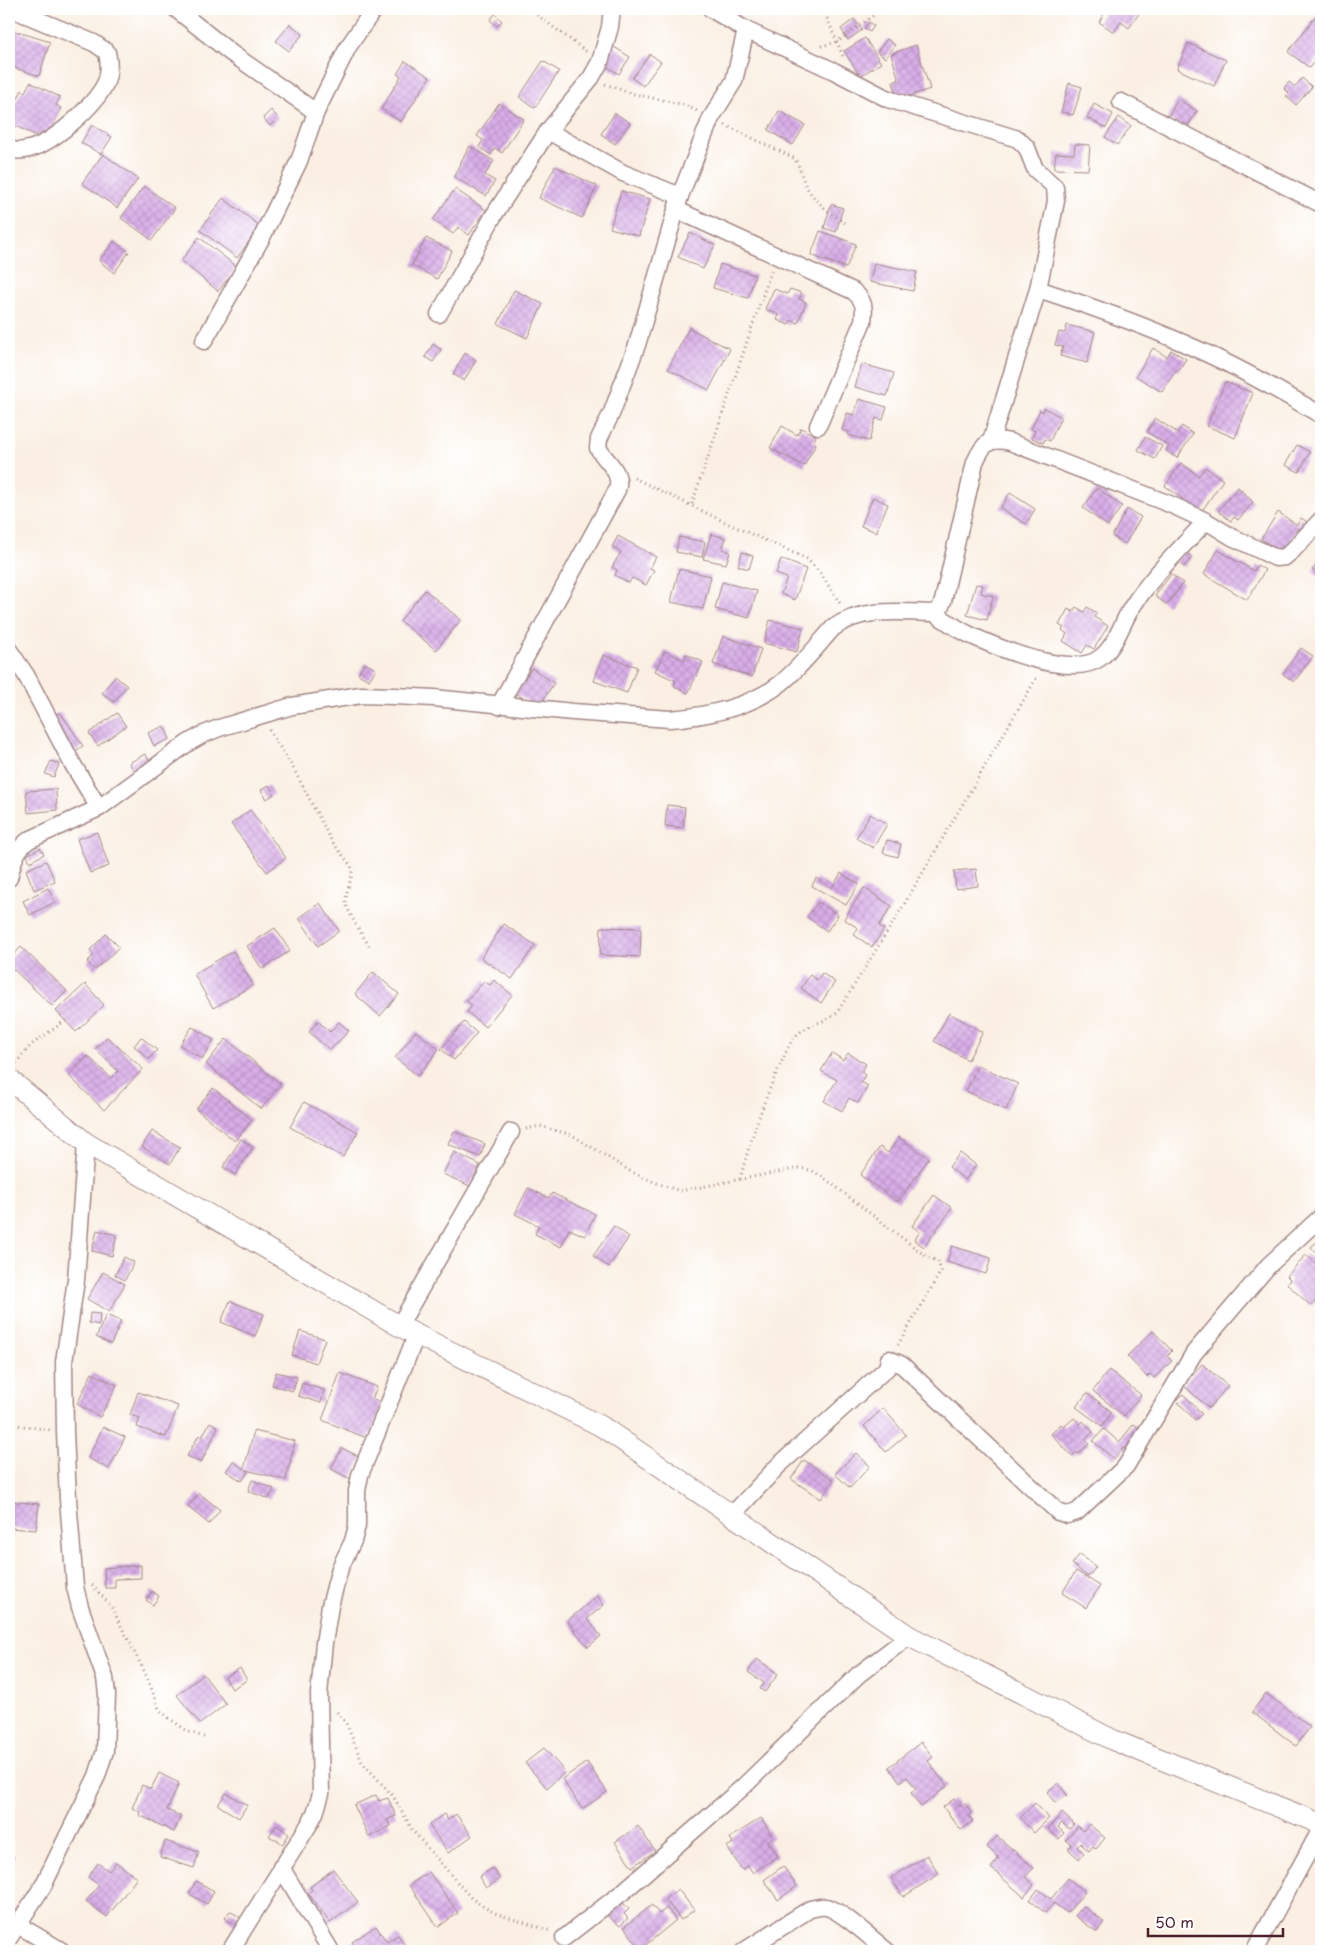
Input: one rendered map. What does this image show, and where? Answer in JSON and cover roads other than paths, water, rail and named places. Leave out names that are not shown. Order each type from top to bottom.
[{"type":"street","points":[[9,150],[25,150],[42,144],[72,122],[97,98],[106,82],[110,66],[106,52],[94,43],[12,9]]},
{"type":"street","points":[[176,9],[231,53],[316,112]]},
{"type":"street","points":[[204,342],[262,237],[299,160],[316,112],[348,47],[374,9]]},
{"type":"street","points":[[439,314],[494,215],[548,131],[591,78],[600,62],[610,27],[612,9]]},
{"type":"street","points":[[711,9],[746,30],[834,71],[888,99],[1018,139],[1026,145],[1033,167],[1053,184],[1056,194],[1038,288],[991,441]]},
{"type":"street","points":[[499,706],[614,496],[618,481],[614,468],[598,448],[599,439],[612,412],[638,345],[679,203],[711,118],[734,82],[746,30]]},
{"type":"street","points":[[1121,102],[1321,204]]},
{"type":"street","points":[[548,131],[776,256],[852,290],[860,297],[865,306],[863,321],[818,426]]},
{"type":"street","points":[[1038,288],[1123,318],[1201,350],[1269,384],[1321,415]]},
{"type":"street","points":[[934,613],[940,608],[943,601],[975,462],[981,448],[991,441],[1010,442],[1172,505],[1271,556],[1280,558],[1292,551],[1321,520]]},
{"type":"street","points":[[9,878],[15,855],[20,846],[29,840],[99,808],[188,743],[219,728],[292,706],[360,695],[434,698],[499,706],[670,719],[687,718],[738,705],[765,693],[780,684],[834,628],[850,618],[873,613],[934,613],[968,634],[1010,650],[1045,661],[1070,665],[1087,664],[1099,659],[1116,638],[1132,607],[1165,565],[1206,521]]},
{"type":"street","points":[[9,650],[26,675],[72,763],[99,808]]},
{"type":"street","points":[[12,1072],[86,1143],[416,1336],[601,1426],[908,1636],[1113,1740],[1321,1824]]},
{"type":"street","points":[[398,1326],[511,1132]]},
{"type":"street","points":[[62,1951],[13,1931],[43,1886],[97,1776],[105,1751],[107,1708],[105,1678],[80,1607],[75,1587],[65,1432],[64,1362],[76,1280],[86,1143]]},
{"type":"street","points":[[731,1516],[778,1466],[886,1368],[889,1359],[902,1365],[1058,1512],[1067,1515],[1076,1512],[1126,1466],[1194,1354],[1269,1265],[1321,1217]]},
{"type":"street","points":[[230,1951],[310,1823],[319,1802],[321,1794],[319,1694],[330,1606],[340,1568],[353,1541],[360,1475],[416,1336]]},
{"type":"street","points":[[564,1938],[624,1891],[743,1787],[858,1675],[908,1636]]},
{"type":"street","points":[[1254,1951],[1321,1830]]},
{"type":"street","points":[[281,1867],[331,1951]]},
{"type":"street","points":[[744,1951],[810,1909],[820,1907],[830,1908],[840,1914],[887,1951]]}]
